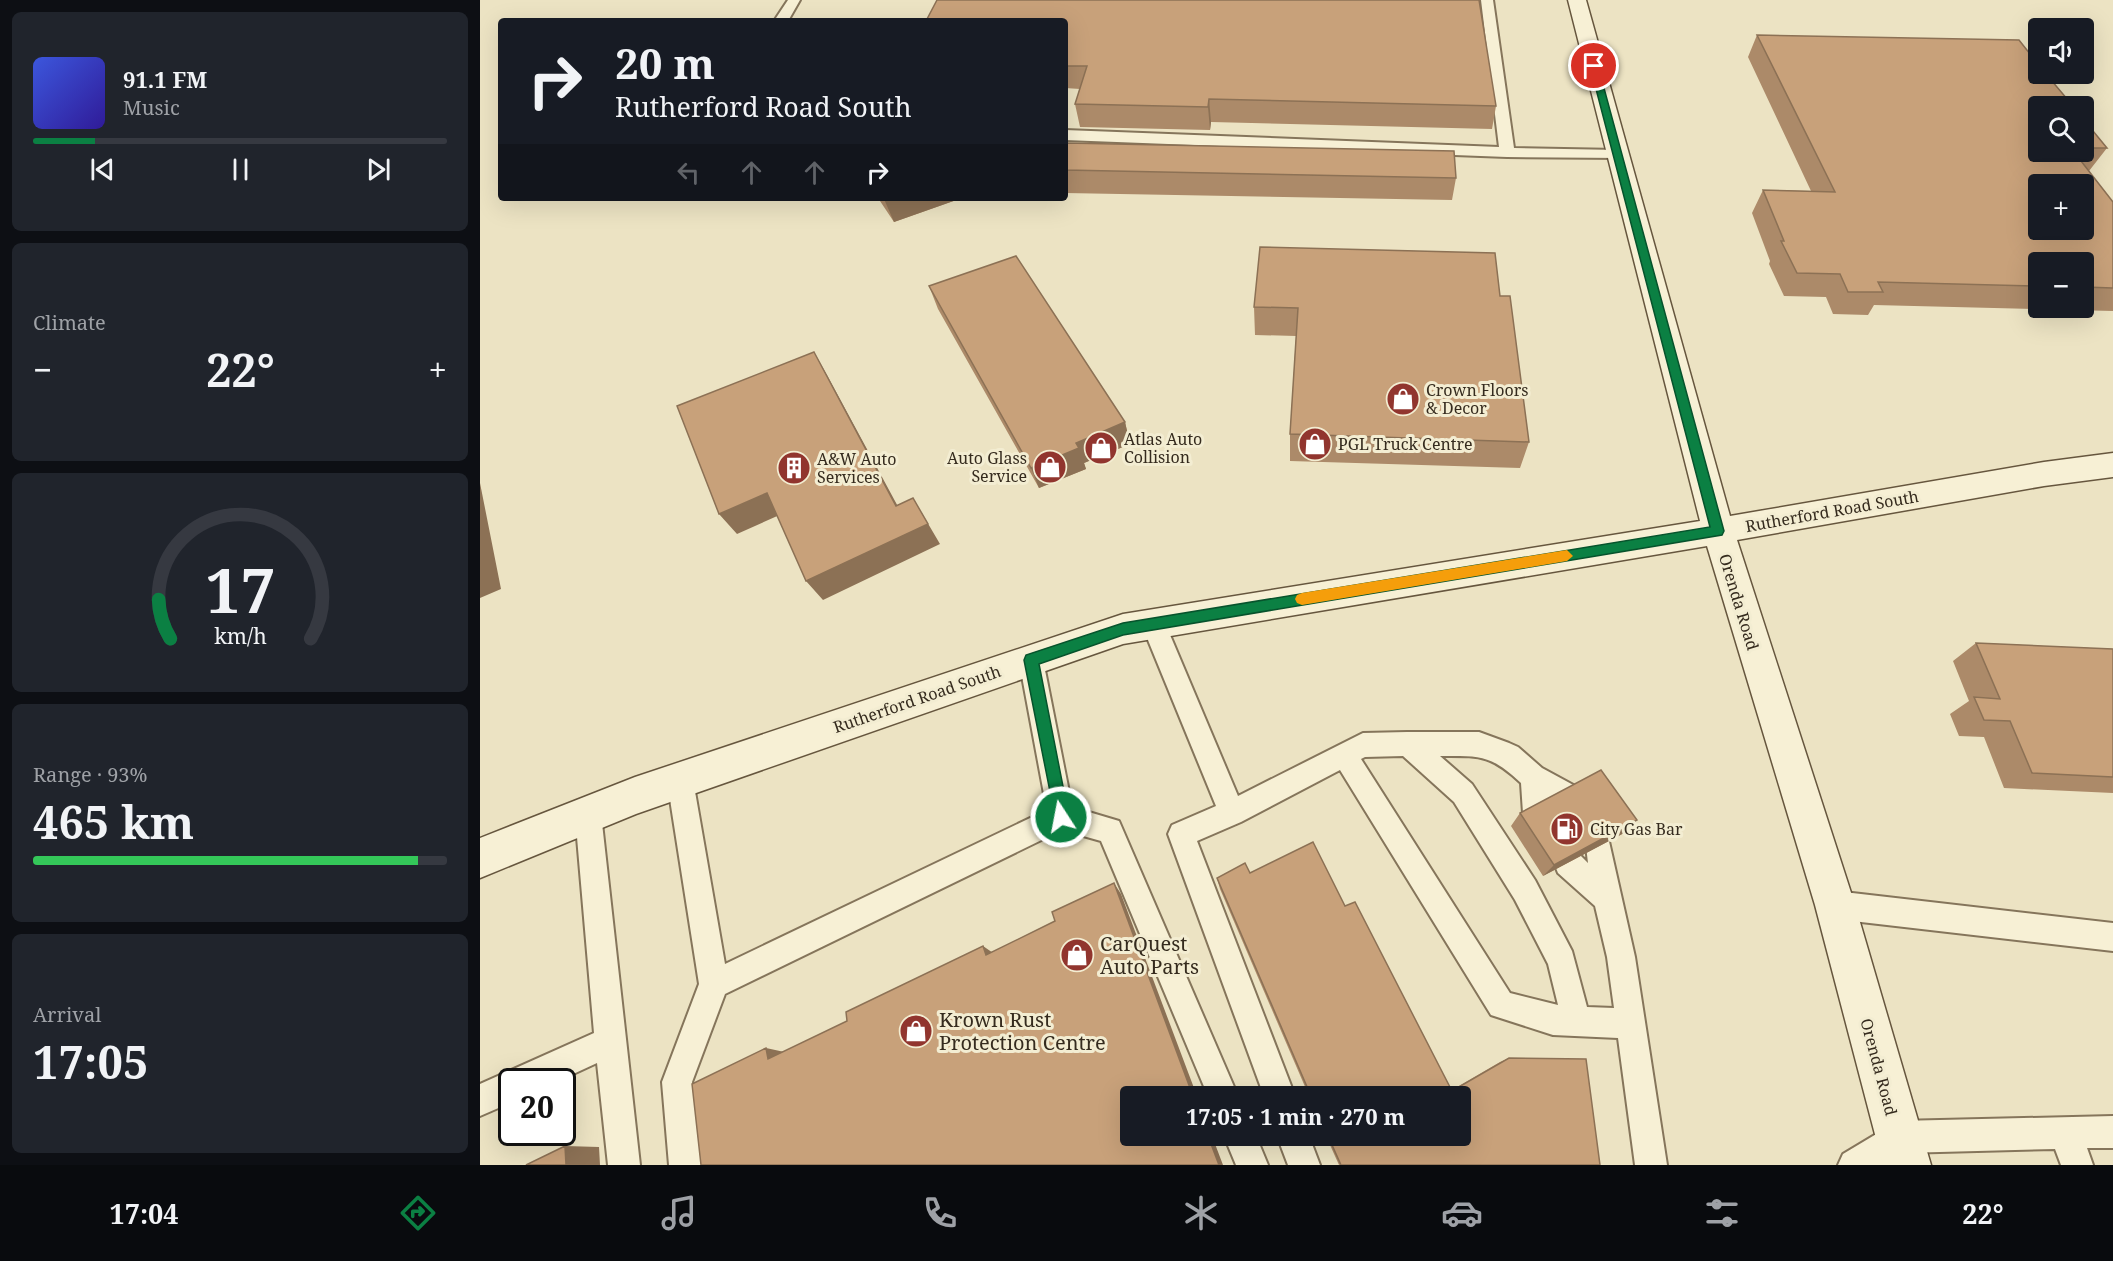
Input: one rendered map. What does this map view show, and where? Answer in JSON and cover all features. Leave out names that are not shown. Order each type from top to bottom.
[{"type":"street","name":"Orenda Road","points":[[1577,0],[1718,531],[1835,905],[1902,1151]]},
{"type":"street","name":"Rutherford Road South","points":[[480,858],[680,780],[1123,629],[1718,531],[2044,474],[2113,465]]},
{"type":"lane","points":[[783,18],[794,0]]},
{"type":"lane","points":[[1487,0],[1507,152]]},
{"type":"lane","points":[[1068,135],[1507,152],[1618,154]]},
{"type":"lane","points":[[1153,623],[1232,813]]},
{"type":"lane","points":[[1031,660],[1061,817]]},
{"type":"lane","points":[[1407,744],[1463,792],[1525,890],[1562,962],[1576,1021]]},
{"type":"lane","points":[[1275,1086],[1181,834],[1232,813],[1363,745],[1479,744],[1509,755],[1533,777],[1568,796]]},
{"type":"lane","points":[[1344,754],[1502,1005],[1553,1020],[1631,1024]]},
{"type":"lane","points":[[1533,777],[1536,813]]},
{"type":"lane","points":[[680,780],[714,984],[677,1082],[685,1165]]},
{"type":"lane","points":[[588,814],[624,1165]]},
{"type":"lane","points":[[714,984],[1061,817],[1110,830],[1219,1086]]},
{"type":"lane","points":[[1599,846],[1607,898],[1621,957],[1651,1165]]},
{"type":"lane","points":[[1568,863],[1607,898]]},
{"type":"lane","points":[[1835,905],[2113,937]]},
{"type":"lane","points":[[551,1068],[610,1041]]},
{"type":"lane","points":[[480,1100],[498,1092]]},
{"type":"lane","points":[[1854,1165],[1902,1151],[2065,1133],[2113,1132]]},
{"type":"lane","points":[[2065,1133],[2077,1165]]},
{"type":"lane","points":[[1244,1146],[1252,1165]]},
{"type":"lane","points":[[1297,1146],[1304,1165]]},
{"type":"building","points":[[937,0],[1479,0],[1496,106],[1209,99],[1208,107],[1075,104],[1087,66],[1068,66],[1068,18],[928,18]]},
{"type":"building","points":[[1757,35],[2019,40],[2028,51],[2028,84],[2054,84],[2065,96],[2028,96],[2028,162],[2082,162],[2091,174],[2028,174],[2028,240],[2094,240],[2094,178],[2113,202],[2113,288],[2094,287],[2094,252],[2028,252],[2028,286],[1878,282],[1883,292],[1848,292],[1840,274],[1797,273],[1781,241],[1784,241],[1763,190],[1835,192]]},
{"type":"building","points":[[2094,132],[2107,148],[2094,148]]},
{"type":"building","points":[[1068,143],[1454,151],[1456,178],[1068,170]]},
{"type":"building","name":"Crown Floors & Decor","points":[[1260,247],[1495,253],[1500,296],[1510,296],[1529,442],[1290,434],[1298,308],[1254,307]]},
{"type":"building","points":[[1016,256],[1125,422],[1076,443],[1079,448],[1031,468],[929,286]]},
{"type":"building","name":"A&W Auto Services","points":[[814,352],[896,506],[913,498],[928,524],[806,581],[767,493],[719,514],[677,406]]},
{"type":"building","points":[[1976,643],[2113,649],[2113,777],[2032,773],[2010,721],[1984,720],[1974,697],[2000,699]]},
{"type":"building","name":"City Gas Bar","points":[[1601,770],[1637,820],[1554,865],[1520,813]]},
{"type":"building","points":[[1313,842],[1345,906],[1355,902],[1449,1086],[1307,1086],[1217,878],[1245,863],[1250,873]]},
{"type":"building","points":[[1114,883],[1189,1086],[1120,1086],[1120,1146],[1212,1146],[1219,1165],[701,1165],[692,1084],[766,1048],[768,1059],[847,1021],[846,1012],[983,946],[986,955],[1055,921],[1052,912]]},
{"type":"building","points":[[1509,1058],[1586,1059],[1600,1165],[1341,1165],[1332,1146],[1471,1146],[1471,1086],[1461,1086]]},
{"type":"building","points":[[565,1146],[566,1165],[526,1165]]},
{"type":"slow traffic","points":[[1302,599],[1567,556]]},
{"type":"place","name":"Crown Floors & Decor","points":[[1403,399]]},
{"type":"place","name":"PGL Truck Centre","points":[[1315,444]]},
{"type":"place","name":"Atlas Auto Collision","points":[[1101,448]]},
{"type":"place","name":"Auto Glass Service","points":[[1050,467]]},
{"type":"place","name":"A&W Auto Services","points":[[794,468]]},
{"type":"place","name":"City Gas Bar","points":[[1567,829]]},
{"type":"place","name":"CarQuest Auto Parts","points":[[1077,955]]},
{"type":"place","name":"Krown Rust Protection Centre","points":[[916,1031]]},
{"type":"route","points":[[1061,817],[1031,660],[1123,629],[1718,531],[1594,66]]}]
